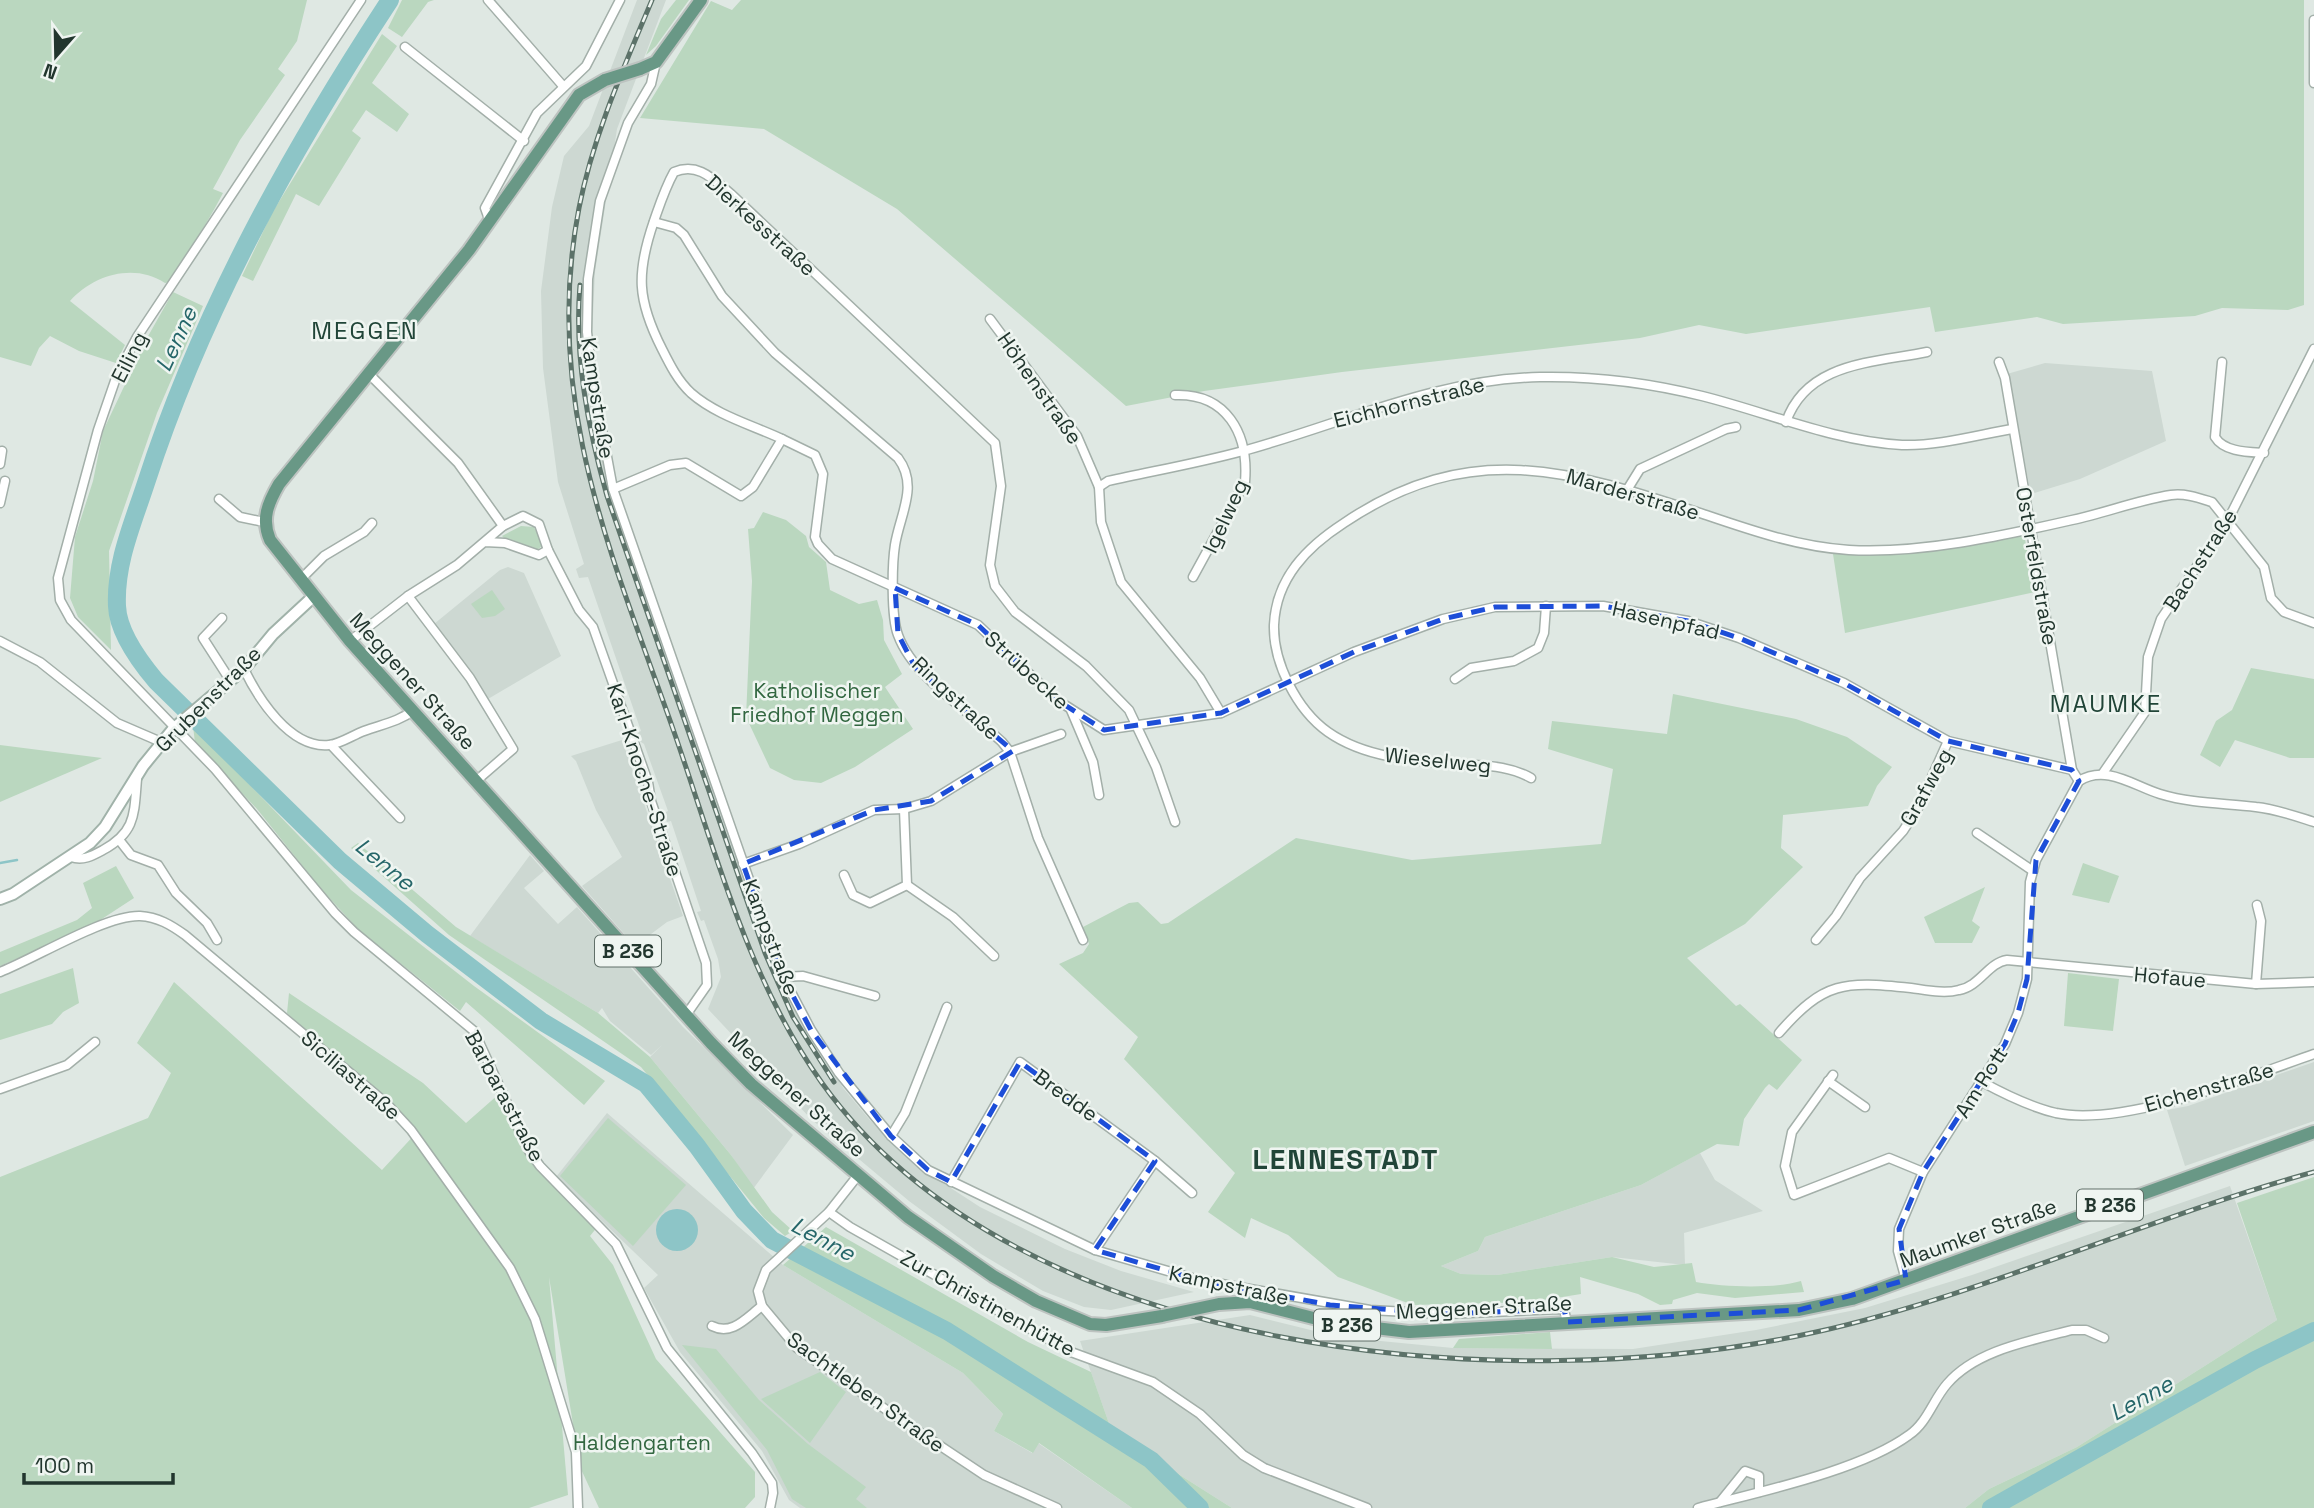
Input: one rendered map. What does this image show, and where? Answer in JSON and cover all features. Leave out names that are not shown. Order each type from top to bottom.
[{"type":"main road","points":[[264,522],[268,503],[278,484],[490,222],[579,95],[605,80],[656,62],[701,0]]},
{"type":"main road","name":"Meggener Straße","points":[[264,522],[270,540],[350,640],[751,1084],[908,1217],[966,1259],[1065,1315],[1080,1322],[1106,1325],[1219,1304],[1250,1302],[1333,1323],[1409,1332],[1799,1310],[1852,1299]]},
{"type":"main road","name":"Grubenstraße","points":[[0,899],[71,857],[105,827],[161,742],[244,669],[273,634],[314,596]]},
{"type":"main road","name":"Maumker Straße","points":[[1852,1299],[2314,1132]]},
{"type":"street","name":"Eiling","points":[[175,727],[65,610],[58,590],[58,578],[67,537],[98,430],[127,354],[361,0]]},
{"type":"street","points":[[488,0],[563,86]]},
{"type":"street","points":[[490,222],[485,208],[537,113],[586,66],[620,0]]},
{"type":"street","points":[[2314,20],[2314,83]]},
{"type":"street","points":[[405,47],[524,141]]},
{"type":"street","name":"Kampstraße","points":[[656,62],[651,84],[628,123],[611,165],[600,201],[588,279],[589,354],[613,489],[783,977],[811,1030],[839,1073],[891,1136],[928,1170],[1095,1250],[1199,1280],[1318,1303],[1408,1313],[1559,1309],[1564,1310],[1567,1322]]},
{"type":"street","name":"Dierkesstraße","points":[[782,439],[714,409],[692,393],[674,372],[647,320],[640,269],[666,186],[674,172],[692,167],[704,172],[995,443],[1001,486],[990,565],[995,586],[1015,612],[1057,642],[1110,689],[1129,710],[1136,726]]},
{"type":"street","name":"Ringstraße","points":[[654,222],[676,228],[684,235],[723,296],[775,353],[898,458],[906,468],[908,490],[892,565],[898,634],[915,667],[994,734],[1010,752],[1038,838],[1083,940]]},
{"type":"street","name":"Höhenstraße","points":[[990,319],[1077,436],[1099,487],[1101,522],[1121,582],[1200,678],[1221,713]]},
{"type":"street","name":"Bachstraße","points":[[2103,773],[2145,712],[2148,657],[2161,619],[2227,522],[2314,349]]},
{"type":"street","points":[[1786,422],[1793,403],[1803,390],[1822,376],[1927,352]]},
{"type":"street","name":"Osterfeldstraße","points":[[1999,362],[2032,527],[2072,771]]},
{"type":"street","points":[[2222,362],[2215,436],[2218,443],[2237,450],[2264,453]]},
{"type":"street","points":[[350,640],[408,596],[453,568],[503,526],[458,463],[368,373]]},
{"type":"street","name":"Eichhornstraße","points":[[1099,487],[1108,481],[1243,451],[1386,403],[1451,387],[1540,377],[1646,384],[1703,396],[1839,437],[1904,445],[2012,429]]},
{"type":"street","points":[[1175,395],[1196,394],[1222,410],[1233,421],[1243,451]]},
{"type":"street","points":[[1627,490],[1640,469],[1726,429],[1736,427]]},
{"type":"street","points":[[613,489],[670,465],[686,463],[741,496],[753,487],[782,439]]},
{"type":"street","name":"Strübecke","points":[[782,439],[815,455],[823,474],[816,537],[818,544],[832,559],[978,625],[1071,710],[1104,730],[1221,713],[1289,681]]},
{"type":"street","points":[[0,464],[2,451]]},
{"type":"street","name":"Igelweg","points":[[1193,577],[1245,482],[1243,451]]},
{"type":"street","name":"Marderstraße","points":[[1289,681],[1278,655],[1274,621],[1286,579],[1314,544],[1368,506],[1434,478],[1516,469],[1571,474],[1787,540],[1844,549],[1904,549],[2118,510],[2174,495],[2211,502],[2264,567],[2270,598],[2284,611],[2314,623]]},
{"type":"street","points":[[0,503],[5,481]]},
{"type":"street","points":[[219,499],[240,517],[264,522]]},
{"type":"street","name":"Karl-Knoche-Straße","points":[[503,526],[523,516],[539,524],[548,550],[579,610],[593,628],[648,782],[650,801],[706,963],[707,985],[686,1015]]},
{"type":"street","points":[[300,580],[324,556],[364,532],[372,523]]},
{"type":"street","points":[[485,542],[505,543],[539,555],[548,550]]},
{"type":"street","points":[[408,596],[470,678],[513,748],[476,781]]},
{"type":"street","points":[[1455,679],[1471,668],[1514,661],[1538,648],[1544,633],[1546,606]]},
{"type":"street","name":"Hasenpfad","points":[[1289,681],[1393,635],[1495,607],[1622,608],[1688,621],[1713,629],[1844,683],[1948,741]]},
{"type":"street","points":[[222,618],[202,638],[230,680]]},
{"type":"street","points":[[0,641],[40,662],[117,723],[161,742]]},
{"type":"street","points":[[244,669],[265,708],[305,741],[331,745],[374,727],[398,722],[414,710]]},
{"type":"street","name":"Wieselweg","points":[[1289,681],[1305,710],[1317,723],[1343,741],[1362,749],[1407,759],[1508,768],[1531,778]]},
{"type":"street","points":[[1071,710],[1093,762],[1098,795]]},
{"type":"street","points":[[1136,726],[1156,767],[1175,822]]},
{"type":"street","name":"Barbarastraße","points":[[175,727],[215,769],[354,932],[474,1031],[530,1151],[552,1179],[616,1244],[667,1348],[752,1453],[772,1483],[774,1493],[769,1508]]},
{"type":"street","points":[[743,864],[799,844],[874,810],[904,809],[931,801],[1010,752],[1061,734]]},
{"type":"street","name":"Grafweg","points":[[1816,940],[1836,916],[1860,878],[1903,831],[1918,808],[1948,741],[2072,771]]},
{"type":"street","points":[[331,745],[400,818]]},
{"type":"street","points":[[2072,771],[2079,781],[2092,774],[2103,773],[2161,794],[2215,806],[2269,809],[2314,822]]},
{"type":"street","points":[[137,776],[134,813],[128,832],[120,841],[131,855],[153,862],[162,870],[176,894],[207,923],[217,940]]},
{"type":"street","name":"Am Rott","points":[[1906,1280],[1897,1239],[1923,1172],[2006,1044],[2027,979],[2033,871],[2036,860],[2079,781]]},
{"type":"street","points":[[904,809],[907,884]]},
{"type":"street","points":[[1977,832],[2033,871]]},
{"type":"street","name":"Grubenstraße","points":[[71,857],[90,857],[120,841]]},
{"type":"street","points":[[844,875],[853,895],[870,903],[907,884]]},
{"type":"street","points":[[907,884],[953,917],[993,956]]},
{"type":"street","points":[[2256,984],[2261,921],[2257,905]]},
{"type":"street","name":"Siciliastraße","points":[[0,972],[116,920],[141,916],[162,920],[185,935],[386,1103],[411,1130],[510,1268],[535,1320],[576,1452],[578,1508]]},
{"type":"street","name":"Hofaue","points":[[1779,1033],[1803,1005],[1826,991],[1846,984],[1956,991],[1975,985],[2001,961],[2256,984],[2314,982]]},
{"type":"street","points":[[783,977],[803,976],[875,996]]},
{"type":"street","points":[[891,1136],[905,1113],[947,1007]]},
{"type":"street","points":[[0,1088],[67,1065],[95,1042]]},
{"type":"street","name":"Eichenstraße","points":[[1982,1082],[2034,1107],[2080,1115],[2176,1100],[2314,1054]]},
{"type":"street","name":"Bredde","points":[[951,1182],[1020,1062],[1156,1161],[1192,1193]]},
{"type":"street","points":[[1865,1107],[1830,1078],[1789,1141],[1785,1166],[1794,1195],[1889,1158],[1923,1172]]},
{"type":"street","points":[[1095,1250],[1156,1161]]},
{"type":"street","points":[[712,1326],[730,1330],[762,1306],[758,1296],[759,1283],[774,1261],[829,1212],[859,1174]]},
{"type":"street","name":"Zur Christinenhütte","points":[[829,1212],[850,1227],[1063,1348],[1153,1382],[1186,1403],[1243,1455],[1264,1468],[1367,1508]]},
{"type":"street","name":"Sachtleben Straße","points":[[762,1306],[797,1348],[870,1398],[984,1475],[1057,1508]]},
{"type":"street","points":[[1698,1508],[1759,1492],[1872,1454],[1910,1435],[1922,1423],[1950,1380],[1979,1359],[2072,1330],[2086,1330],[2104,1338]]},
{"type":"street","points":[[1720,1502],[1745,1471],[1759,1476],[1759,1492]]},
{"type":"highlighted area","points":[[895,588],[978,625],[1057,700],[1104,730],[1221,713],[1354,652],[1443,619],[1495,607],[1603,606],[1688,621],[1739,638],[1844,683],[1948,741],[2072,770],[2079,781],[2036,860],[2027,979],[2018,1013],[2005,1044],[1923,1172],[1899,1229],[1906,1280],[1799,1310],[1567,1322],[1564,1309],[1446,1314],[1330,1305],[1199,1280],[1095,1250],[1155,1161],[1020,1062],[951,1182],[928,1170],[891,1136],[811,1030],[783,977],[743,864],[874,810],[931,801],[1013,751],[915,667],[898,634]]},
{"type":"shaded area","points":[[637,0],[666,0],[617,129],[595,272],[592,338],[601,406],[617,491],[775,967],[819,1052],[844,1089],[869,1119],[917,1166],[980,1207],[1065,1249],[1121,1271],[1194,1292],[1111,1310],[1084,1307],[1043,1291],[981,1254],[909,1201],[811,1119],[708,1009],[721,977],[718,959],[704,920],[701,921],[697,912],[701,911],[671,821],[667,822],[664,813],[668,811],[644,744],[638,740],[636,733],[641,731],[588,577],[579,578],[576,569],[584,564],[558,482],[543,368],[541,291],[552,207],[564,156],[589,126]]},
{"type":"shaded area","points":[[2045,363],[2152,371],[2166,441],[2080,479],[2031,494],[2007,374]]},
{"type":"shaded area","points":[[508,567],[524,573],[561,656],[488,699],[434,624],[500,570]]},
{"type":"shaded area","points":[[622,740],[683,916],[667,922],[635,946],[582,886],[622,857],[596,810],[576,761],[571,756]]},
{"type":"shaded area","points":[[530,855],[544,871],[524,888],[558,924],[577,907],[683,1027],[793,1135],[753,1189],[731,1155],[650,1057],[662,1045],[651,1055],[610,1021],[602,1008],[598,1013],[470,936]]},
{"type":"shaded area","points":[[2314,1062],[2314,1121],[2185,1166],[2167,1110],[2188,1106]]},
{"type":"shaded area","points":[[607,1113],[783,1265],[963,1373],[1003,1414],[994,1431],[1032,1453],[1038,1443],[1132,1508],[800,1508],[789,1500],[762,1451],[680,1352],[644,1288],[658,1275],[556,1177]]},
{"type":"shaded area","points":[[1700,1153],[1715,1180],[1763,1211],[1684,1233],[1685,1265],[1612,1257],[1497,1275],[1461,1274],[1441,1266],[1478,1251],[1485,1237],[1641,1185]]},
{"type":"shaded area","points":[[2230,1186],[2277,1320],[2077,1447],[1989,1489],[1965,1508],[1232,1508],[1112,1432],[1080,1341],[1250,1315],[1339,1337],[1453,1348],[1633,1349],[1756,1330],[1865,1308],[1972,1275]]},
{"type":"green space","points":[[0,0],[307,0],[297,41],[278,69],[285,75],[240,140],[213,189],[223,193],[170,282],[165,283],[141,274],[115,274],[91,284],[70,301],[125,345],[116,363],[79,351],[50,336],[39,348],[31,366],[0,357]]},
{"type":"green space","points":[[402,0],[434,0],[428,2],[402,37],[388,28]]},
{"type":"green space","points":[[676,0],[689,0],[656,46],[646,55],[661,19]]},
{"type":"green space","points":[[741,0],[2304,0],[2304,305],[2288,310],[2222,308],[2195,316],[2063,324],[2037,317],[1935,332],[1930,307],[1746,334],[1699,325],[1640,338],[1342,372],[1204,391],[1126,406],[897,209],[764,129],[640,118],[711,1],[732,10]]},
{"type":"green space","points":[[382,34],[397,46],[372,83],[409,114],[397,132],[366,110],[352,131],[361,138],[319,206],[296,194],[253,281],[242,276],[272,213]]},
{"type":"green space","points":[[173,292],[203,306],[157,413],[109,551],[111,650],[78,617],[70,598],[75,537],[93,481],[103,431],[147,338]]},
{"type":"green space","name":"Katholischer Friedhof Meggen","points":[[763,512],[786,520],[806,536],[809,547],[826,562],[830,590],[859,604],[877,600],[883,620],[884,640],[902,674],[885,687],[913,729],[855,767],[821,783],[794,780],[770,768],[746,717],[752,581],[748,529],[754,528]]},
{"type":"green space","points":[[521,526],[534,527],[543,545],[535,552],[507,541],[502,536]]},
{"type":"green space","points":[[2024,534],[2035,592],[1845,633],[1833,554],[1889,555]]},
{"type":"green space","points":[[492,590],[505,609],[495,616],[482,618],[471,604]]},
{"type":"green space","points":[[2251,668],[2314,679],[2314,758],[2290,758],[2235,740],[2220,767],[2200,755],[2216,721],[2232,710]]},
{"type":"green space","points":[[1673,694],[1796,719],[1847,737],[1892,767],[1877,786],[1868,806],[1783,815],[1781,848],[1803,867],[1745,924],[1687,958],[1736,1006],[1740,1004],[1802,1060],[1777,1090],[1769,1084],[1765,1088],[1744,1119],[1739,1146],[1717,1144],[1641,1185],[1485,1237],[1478,1251],[1441,1266],[1461,1274],[1497,1275],[1612,1257],[1654,1267],[1692,1263],[1696,1282],[1707,1284],[1763,1286],[1801,1281],[1804,1292],[1735,1298],[1697,1293],[1673,1300],[1672,1304],[1660,1305],[1638,1294],[1580,1277],[1581,1294],[1531,1302],[1413,1305],[1338,1277],[1288,1235],[1251,1218],[1245,1238],[1208,1212],[1235,1173],[1124,1059],[1138,1037],[1059,964],[1083,953],[1089,944],[1083,927],[1129,903],[1138,902],[1161,924],[1168,923],[1296,838],[1412,860],[1601,844],[1613,769],[1548,749],[1552,721],[1667,734]]},
{"type":"green space","points":[[193,726],[351,890],[474,986],[605,1081],[584,1105],[466,1002],[460,1011],[360,931],[321,889],[257,809],[195,743]]},
{"type":"green space","points":[[0,745],[102,758],[0,802]]},
{"type":"green space","points":[[358,843],[456,927],[598,1013],[650,1057],[731,1155],[772,1212],[793,1231],[785,1236],[764,1218],[641,1067],[449,935],[351,848]]},
{"type":"green space","points":[[2083,863],[2119,876],[2109,903],[2072,895]]},
{"type":"green space","points":[[116,866],[134,898],[88,928],[0,966],[0,952],[77,920],[92,908],[83,883]]},
{"type":"green space","points":[[1985,887],[1972,921],[1980,927],[1972,943],[1935,943],[1924,917]]},
{"type":"green space","points":[[73,968],[79,1003],[63,1012],[52,1024],[0,1040],[0,994]]},
{"type":"green space","points":[[2068,973],[2119,979],[2113,1031],[2064,1026]]},
{"type":"green space","name":"Haldengarten","points":[[174,982],[382,1170],[417,1132],[287,1013],[289,993],[423,1083],[466,1123],[499,1094],[525,1153],[598,1226],[590,1236],[613,1265],[656,1359],[755,1472],[755,1497],[745,1508],[599,1508],[580,1467],[549,1277],[568,1495],[529,1508],[0,1508],[0,1177],[148,1118],[171,1073],[137,1043]]},
{"type":"green space","points":[[608,1118],[686,1185],[633,1246],[560,1176]]},
{"type":"green space","points":[[2314,1177],[2314,1508],[1965,1508],[1989,1489],[2077,1447],[2277,1320],[2237,1203]]},
{"type":"green space","points":[[826,1227],[1028,1342],[1091,1372],[1112,1432],[1232,1508],[1132,1508],[1039,1443],[1033,1453],[994,1431],[1003,1414],[963,1373],[783,1265]]},
{"type":"green space","points":[[1550,1332],[1552,1349],[1453,1348],[1459,1339]]},
{"type":"green space","points":[[682,1345],[716,1349],[759,1400],[808,1444],[866,1487],[856,1499],[867,1508],[806,1508],[792,1499],[767,1450]]},
{"type":"green space","points":[[820,1372],[846,1392],[810,1443],[761,1399]]},
{"type":"water","points":[[677,1209],[692,1215],[698,1230],[692,1245],[677,1251],[662,1245],[656,1230],[662,1215]]},
{"type":"waterway","name":"Lenne","points":[[390,0],[284,174],[252,233],[194,356],[169,419],[122,559],[117,590],[118,616],[131,646],[156,681],[340,861],[427,934],[541,1021],[646,1084],[697,1146],[744,1211],[772,1240],[947,1331],[1151,1460],[1200,1508]]},
{"type":"waterway","points":[[0,863],[17,860]]},
{"type":"waterway","name":"Lenne","points":[[1991,1508],[2255,1360],[2314,1331]]},
{"type":"railway","points":[[652,0],[601,128],[579,208],[570,278],[569,345],[576,410],[589,474],[606,537],[735,912],[773,1000],[822,1083],[909,1176],[1018,1248],[1143,1301],[1279,1336],[1420,1356],[1560,1361],[1694,1352],[1816,1332],[1942,1297],[2189,1211],[2314,1172]]},
{"type":"railway","points":[[580,285],[579,338],[584,392],[607,496],[765,953],[793,1017],[834,1082]]},
{"type":"district","name":"MEGGEN","points":[[365,330]]},
{"type":"district","name":"MAUMKE","points":[[2106,703]]},
{"type":"district","name":"LENNESTADT","points":[[1346,1159]]}]
